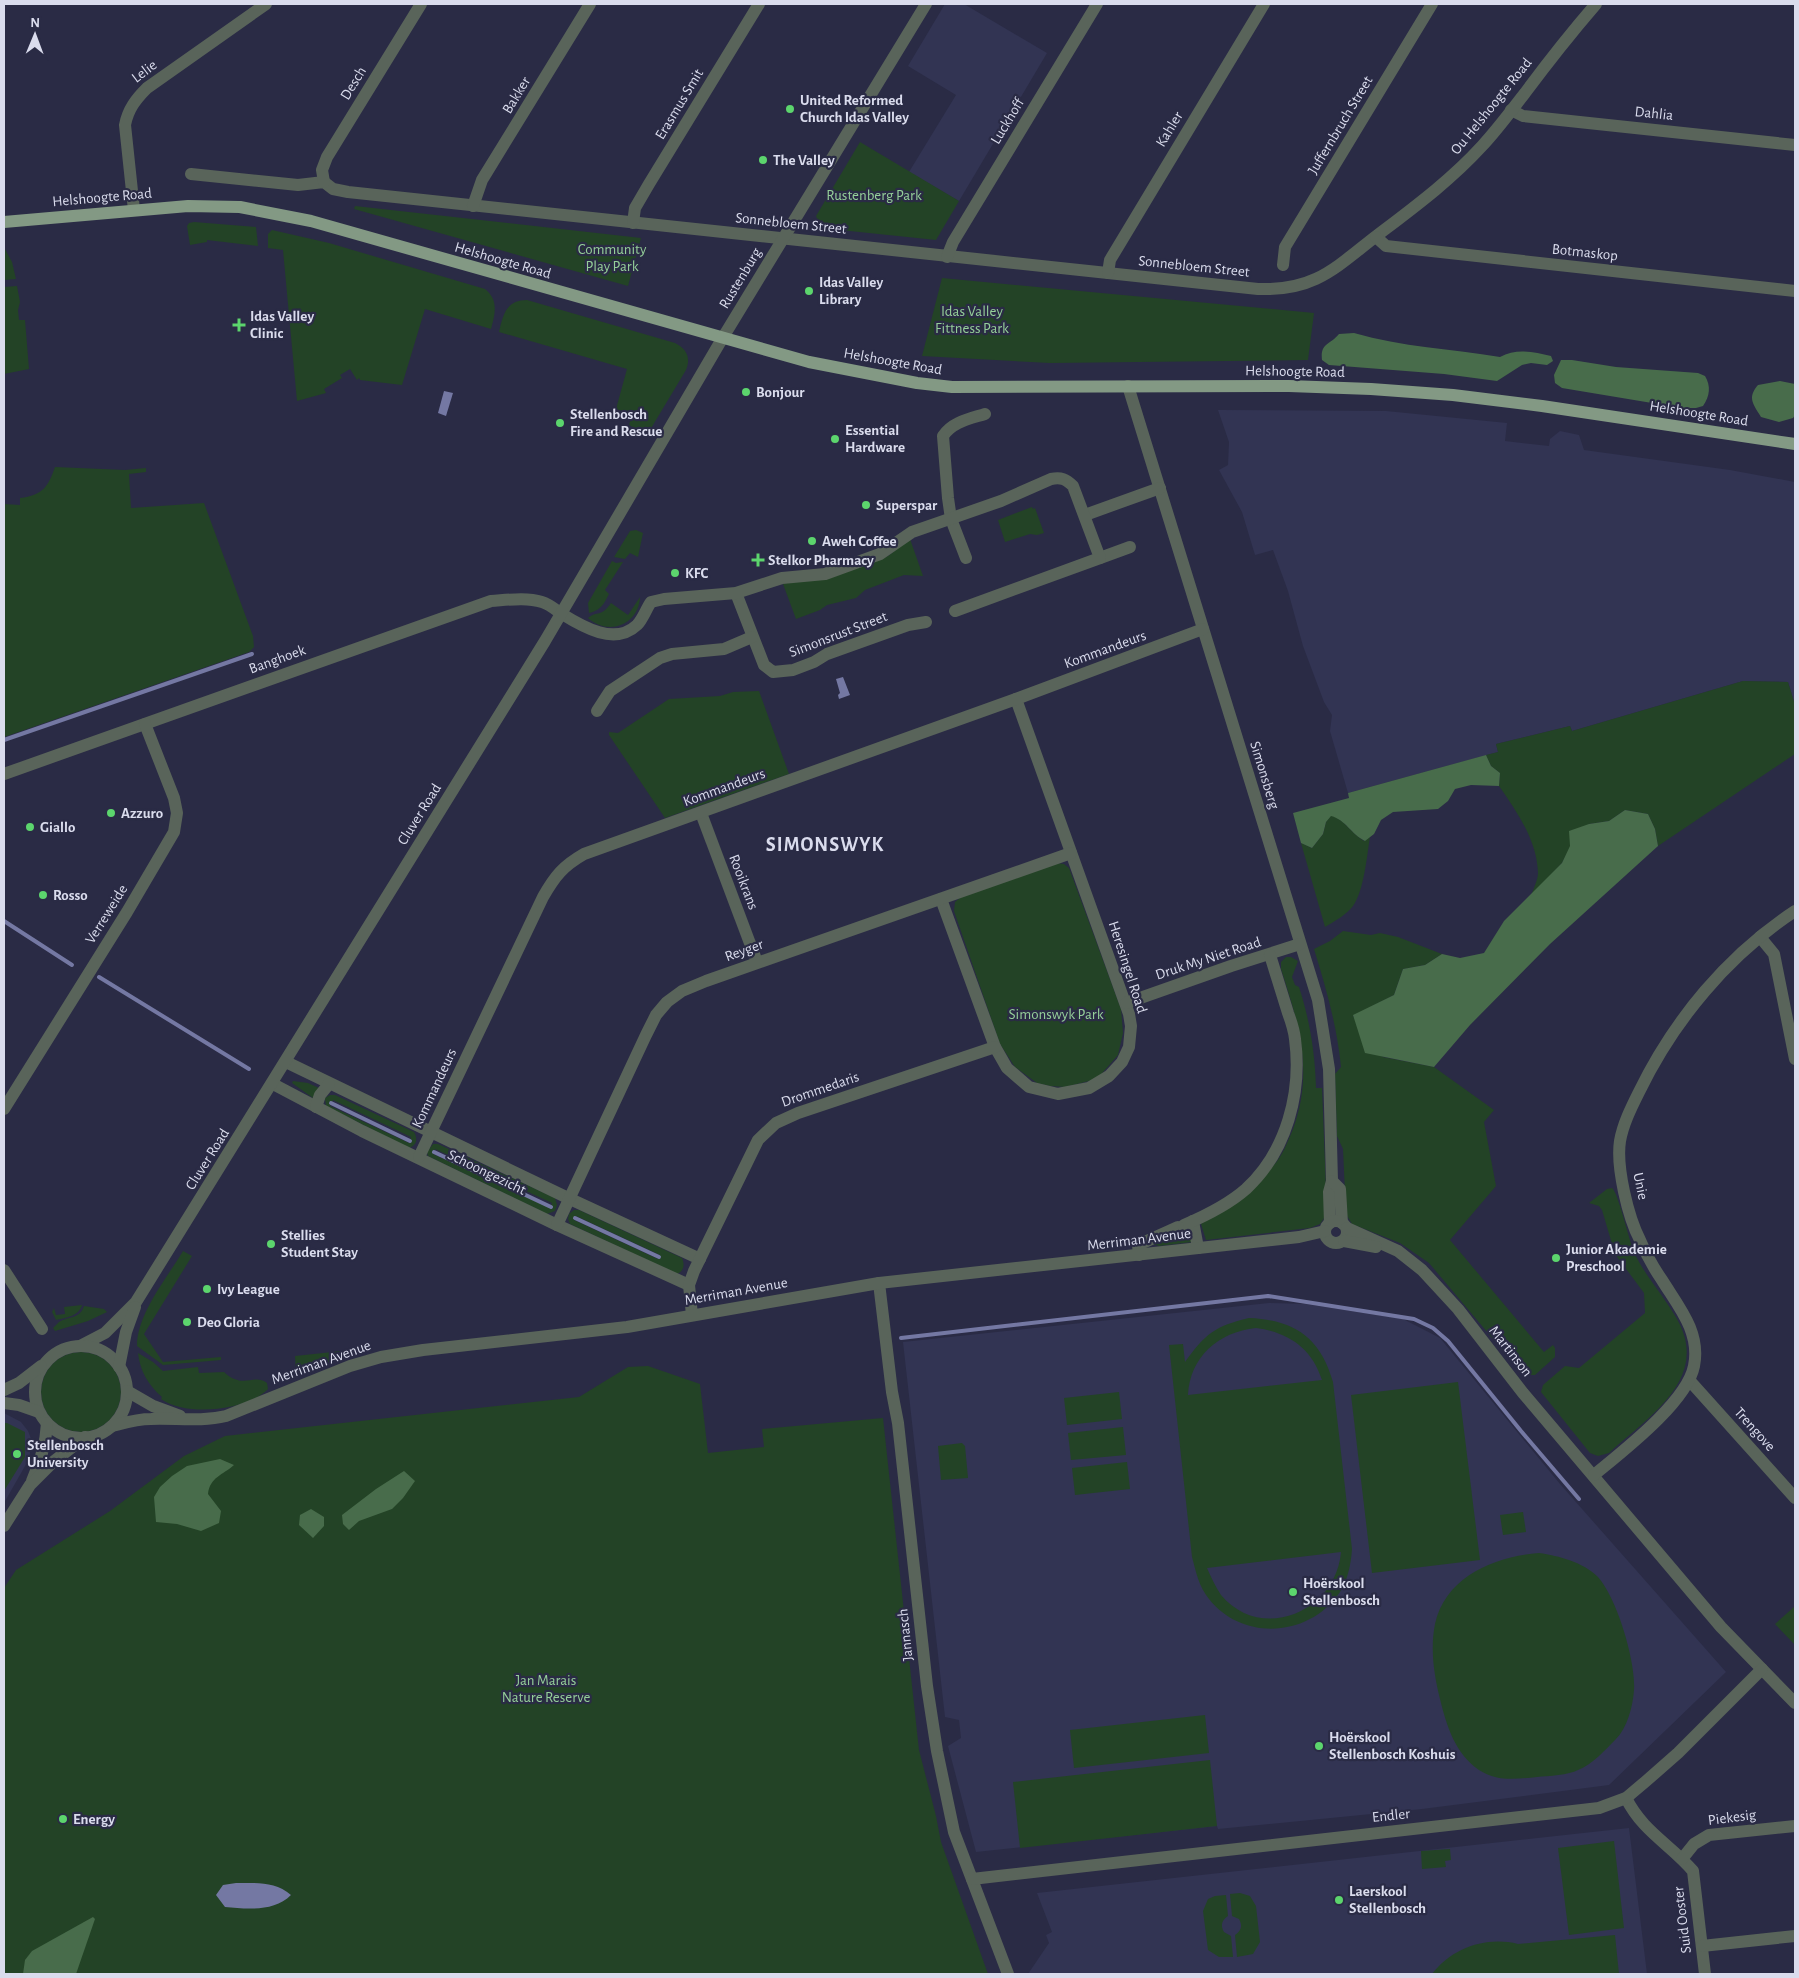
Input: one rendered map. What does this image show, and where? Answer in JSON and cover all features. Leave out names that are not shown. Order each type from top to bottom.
[{"type":"main road","name":"Helshoogte Road","points":[[4,222],[188,206],[240,207],[275,213],[311,221],[808,362],[917,383],[952,387],[1298,386],[1371,389],[1542,406],[1795,444]]},
{"type":"street","name":"Lelie","points":[[134,210],[125,125],[129,109],[147,88],[266,4]]},
{"type":"street","name":"Desch","points":[[324,182],[322,170],[327,157],[421,4]]},
{"type":"street","name":"Bakker","points":[[473,206],[482,180],[590,4]]},
{"type":"street","name":"Erasmus Smit","points":[[633,223],[636,208],[649,184],[759,4]]},
{"type":"street","name":"Rustenburg","points":[[722,339],[926,4]]},
{"type":"street","name":"Luckhoff","points":[[947,257],[953,242],[1097,4]]},
{"type":"street","name":"Kahler","points":[[1108,273],[1110,260],[1264,4]]},
{"type":"street","name":"Juffernbruch Street","points":[[1284,265],[1285,247],[1432,4]]},
{"type":"street","name":"Ou Helshoogte Road","points":[[1376,237],[1424,201],[1457,172],[1483,145],[1569,35],[1596,4]]},
{"type":"street","name":"Dahlia","points":[[1511,110],[1523,116],[1795,144]]},
{"type":"street","name":"Sonnebloem Street","points":[[191,174],[298,185],[324,182],[333,189],[348,192],[947,257],[1279,290],[1316,280],[1376,237]]},
{"type":"street","name":"Botmaskop","points":[[1376,237],[1386,246],[1795,291]]},
{"type":"street","name":"Cluver Road","points":[[119,1367],[126,1332],[136,1302],[273,1084],[562,614],[722,339]]},
{"type":"street","name":"Simonsberg","points":[[1128,386],[1318,1000],[1328,1069],[1332,1181],[1330,1192],[1336,1231]]},
{"type":"street","points":[[966,558],[951,519],[943,436],[948,428],[964,420],[985,414]]},
{"type":"street","points":[[562,614],[580,625],[601,634],[615,634],[635,627],[641,621],[651,602],[664,599],[736,593],[782,578],[825,574],[880,554],[912,532],[1001,501],[1059,477],[1067,480],[1073,486],[1100,558]]},
{"type":"street","points":[[1085,515],[1160,488]]},
{"type":"street","points":[[955,611],[1130,547]]},
{"type":"street","name":"Simonsrust Street","points":[[736,593],[764,665],[773,672],[793,670],[814,662],[827,654],[908,625],[926,622]]},
{"type":"street","name":"Banghoek","points":[[4,774],[278,675],[491,601],[532,600],[543,602],[562,614]]},
{"type":"street","name":"Kommandeurs","points":[[420,1157],[543,897],[552,882],[567,864],[584,854],[1016,699],[1203,629]]},
{"type":"street","points":[[597,711],[610,691],[660,658],[672,654],[724,649],[752,637]]},
{"type":"street","name":"Heresingel Road","points":[[940,899],[994,1047],[1007,1068],[1029,1087],[1058,1094],[1089,1088],[1109,1076],[1122,1062],[1129,1047],[1131,1026],[1126,1003],[1016,699]]},
{"type":"street","name":"Verreweide","points":[[4,1109],[119,925],[174,832],[177,813],[174,798],[145,724]]},
{"type":"street","name":"Rooikrans","points":[[701,813],[757,962]]},
{"type":"street","name":"Reyger","points":[[557,1225],[646,1035],[662,1008],[682,991],[757,962],[1071,853]]},
{"type":"street","name":"Unie","points":[[1594,1475],[1676,1402],[1690,1381],[1696,1355],[1691,1328],[1654,1269],[1633,1223],[1619,1157],[1620,1142],[1629,1113],[1662,1048],[1691,1008],[1760,937],[1795,911]]},
{"type":"street","points":[[1760,937],[1774,954],[1795,1059]]},
{"type":"street","name":"Druk My Niet Road","points":[[1126,1003],[1300,944]]},
{"type":"street","points":[[1138,1255],[1138,1245],[1213,1211],[1246,1189],[1270,1161],[1287,1126],[1294,1098],[1297,1070],[1295,1037],[1270,955]]},
{"type":"street","name":"Drommedaris","points":[[692,1315],[689,1285],[752,1150],[764,1132],[776,1123],[822,1105],[994,1047]]},
{"type":"street","name":"Schoongezicht","points":[[286,1062],[431,1133],[700,1259]]},
{"type":"street","name":"Schoongezicht","points":[[273,1084],[557,1225],[689,1285]]},
{"type":"street","points":[[316,1107],[320,1094],[329,1084]]},
{"type":"street","points":[[1185,1224],[1198,1248]]},
{"type":"street","name":"Merriman Avenue","points":[[112,1426],[150,1419],[213,1419],[241,1411],[318,1378],[381,1357],[423,1350],[627,1327],[879,1283],[1299,1237],[1336,1231]]},
{"type":"street","name":"Martinson","points":[[1336,1231],[1398,1251],[1422,1270],[1458,1309],[1523,1393],[1722,1627],[1762,1669]]},
{"type":"street","points":[[4,1270],[42,1329]]},
{"type":"street","name":"Jannasch","points":[[879,1283],[892,1392],[898,1423],[926,1676],[934,1730],[954,1832],[1008,1974]]},
{"type":"street","name":"Cluver Road","points":[[80,1346],[105,1332],[136,1302]]},
{"type":"street","points":[[4,1390],[19,1383],[60,1351],[80,1346],[98,1349],[106,1354],[119,1367],[126,1382],[127,1391],[123,1410],[112,1426],[104,1431],[85,1437],[53,1462],[30,1485]]},
{"type":"street","points":[[44,1364],[36,1382],[35,1397],[40,1412],[47,1423],[64,1434],[85,1437]]},
{"type":"street","name":"Trengove","points":[[1690,1381],[1795,1498]]},
{"type":"street","name":"Merriman Avenue","points":[[127,1391],[153,1406],[189,1420]]},
{"type":"street","points":[[4,1403],[19,1405],[40,1412]]},
{"type":"street","points":[[4,1526],[30,1485],[42,1456],[46,1441],[47,1423]]},
{"type":"street","points":[[1762,1669],[1795,1704]]},
{"type":"street","name":"Endler","points":[[972,1879],[1578,1812],[1599,1808],[1626,1798],[1678,1753],[1762,1669]]},
{"type":"street","name":"Suid Ooster","points":[[1626,1798],[1642,1824],[1693,1871],[1705,1974]]},
{"type":"street","name":"Piekesig","points":[[1682,1859],[1694,1844],[1709,1835],[1795,1826]]},
{"type":"street","points":[[1702,1946],[1795,1936]]},
{"type":"shaded area","points":[[945,4],[964,4],[1047,53],[959,201],[909,172],[956,95],[908,66]]},
{"type":"shaded area","points":[[444,391],[453,393],[446,416],[438,413]]},
{"type":"shaded area","points":[[1218,410],[1386,411],[1507,423],[1505,441],[1549,446],[1550,439],[1560,431],[1579,435],[1584,450],[1730,470],[1795,482],[1795,705],[1788,682],[1743,681],[1572,731],[1570,726],[1496,744],[1498,752],[1348,793],[1330,731],[1332,715],[1324,702],[1303,646],[1288,591],[1273,550],[1255,555],[1242,512],[1219,470],[1228,465],[1229,442]]},
{"type":"shaded area","points":[[843,677],[850,695],[839,699],[838,695],[840,693],[836,679]]},
{"type":"shaded area","name":"Hoërskool Stellenbosch","points":[[1269,1303],[1306,1304],[1403,1319],[1440,1338],[1560,1484],[1726,1672],[1609,1785],[1422,1809],[1218,1829],[1217,1826],[976,1852],[948,1746],[961,1738],[959,1720],[945,1717],[903,1342]]},
{"type":"shaded area","name":"Stellenbosch University","points":[[4,1413],[21,1422],[28,1431],[32,1441],[29,1459],[4,1503]]},
{"type":"shaded area","name":"Laerskool Stellenbosch","points":[[1629,1828],[1647,1974],[1028,1974],[1049,1943],[1046,1935],[1052,1932],[1037,1893]]},
{"type":"shaded area","points":[[236,1883],[272,1885],[285,1890],[291,1895],[277,1904],[268,1907],[251,1909],[225,1907],[216,1895],[223,1885]]},
{"type":"green space","name":"Rustenberg Park","points":[[860,142],[959,201],[936,240],[821,228],[816,216]]},
{"type":"green space","name":"Community Play Park","points":[[355,206],[641,238],[628,286],[354,209]]},
{"type":"green space","points":[[189,223],[256,227],[258,246],[207,240],[207,242],[190,245],[187,226]]},
{"type":"green space","points":[[272,230],[329,243],[485,289],[492,298],[495,308],[491,329],[425,309],[402,385],[360,380],[359,378],[357,380],[350,369],[340,375],[342,378],[324,389],[326,393],[297,401],[283,250],[268,248],[268,234]]},
{"type":"green space","points":[[4,247],[12,262],[16,279],[4,280]]},
{"type":"green space","name":"Idas Valley Fittness Park","points":[[942,278],[1314,313],[1308,360],[1050,363],[922,356]]},
{"type":"green space","points":[[17,286],[20,302],[18,310],[19,320],[25,320],[29,369],[4,374],[4,287]]},
{"type":"green space","points":[[527,300],[675,343],[685,351],[688,358],[686,370],[650,430],[641,432],[629,425],[632,414],[616,409],[627,369],[499,332],[504,314],[510,306]]},
{"type":"green space","points":[[1354,333],[1409,345],[1500,357],[1512,352],[1532,352],[1551,356],[1553,361],[1547,365],[1531,363],[1522,365],[1497,381],[1444,374],[1329,365],[1322,360],[1324,347],[1339,334]]},
{"type":"green space","points":[[1561,360],[1616,367],[1698,373],[1705,376],[1707,380],[1709,387],[1708,395],[1703,406],[1682,408],[1562,388],[1555,383],[1554,375]]},
{"type":"green space","points":[[1780,381],[1795,384],[1795,415],[1793,418],[1779,422],[1761,417],[1752,401],[1752,397],[1758,385]]},
{"type":"green space","points":[[55,467],[125,470],[146,468],[146,472],[129,474],[131,508],[204,503],[253,636],[254,647],[249,652],[4,737],[4,504],[20,505],[20,498],[34,495],[44,489]]},
{"type":"green space","points":[[1032,507],[1033,509],[1035,508],[1044,533],[1030,534],[1005,542],[998,520]]},
{"type":"green space","points":[[636,530],[643,533],[638,557],[630,553],[625,559],[614,557],[630,531]]},
{"type":"green space","points":[[910,539],[923,576],[904,575],[865,590],[856,598],[827,605],[820,610],[796,619],[783,584],[888,556]]},
{"type":"green space","points":[[612,561],[616,563],[623,562],[605,590],[609,594],[603,604],[596,611],[589,613],[588,603]]},
{"type":"green space","points":[[640,597],[634,614],[629,621],[622,625],[605,627],[596,624],[588,618],[604,611],[611,603],[628,615]]},
{"type":"green space","points":[[1743,681],[1788,682],[1795,705],[1795,754],[1658,846],[1655,829],[1648,814],[1625,810],[1609,821],[1589,824],[1571,846],[1562,863],[1531,896],[1538,876],[1537,861],[1525,827],[1499,786],[1500,773],[1491,766],[1486,755],[1498,752],[1496,744],[1570,726],[1572,731]]},
{"type":"green space","points":[[759,691],[789,774],[665,818],[609,735],[609,732],[618,733],[669,699],[720,696],[733,692]]},
{"type":"green space","points":[[1486,755],[1491,766],[1500,773],[1499,786],[1471,785],[1455,789],[1448,801],[1438,809],[1393,812],[1381,820],[1374,834],[1365,841],[1341,821],[1331,816],[1326,822],[1323,834],[1312,848],[1301,843],[1293,813],[1349,798],[1348,793]]},
{"type":"green space","points":[[1625,810],[1648,814],[1655,829],[1658,846],[1550,944],[1470,1025],[1434,1067],[1365,1053],[1353,1015],[1394,995],[1403,969],[1425,965],[1442,954],[1460,958],[1484,953],[1504,921],[1562,863],[1570,846],[1569,831],[1589,824],[1609,821]]},
{"type":"green space","points":[[1331,815],[1340,820],[1364,841],[1370,837],[1364,873],[1357,899],[1347,912],[1325,927],[1301,843],[1312,848],[1323,834],[1326,822]]},
{"type":"green space","name":"Simonswyk Park","points":[[1056,863],[1064,864],[1069,868],[1121,1009],[1123,1033],[1118,1055],[1097,1079],[1065,1087],[1037,1083],[1015,1067],[1000,1044],[954,911],[955,902],[961,897]]},
{"type":"green space","points":[[1343,931],[1371,935],[1380,933],[1398,937],[1442,954],[1425,965],[1403,969],[1394,995],[1353,1016],[1383,1057],[1434,1067],[1494,1110],[1484,1122],[1496,1186],[1450,1240],[1544,1352],[1553,1345],[1555,1348],[1555,1357],[1535,1375],[1526,1375],[1520,1371],[1429,1263],[1400,1243],[1352,1224],[1346,1214],[1343,1149],[1337,1136],[1335,1074],[1341,1067],[1337,1037],[1314,949],[1330,941]]},
{"type":"green space","points":[[1286,957],[1291,957],[1298,961],[1292,977],[1295,985],[1299,987],[1309,1025],[1316,1088],[1322,1088],[1327,1214],[1320,1224],[1310,1228],[1206,1240],[1201,1224],[1273,1166],[1282,1154],[1289,1139],[1299,1108],[1303,1088],[1302,1049],[1281,969],[1281,962]]},
{"type":"green space","points":[[293,1081],[308,1083],[319,1088],[313,1098],[292,1083]]},
{"type":"green space","points":[[335,1095],[414,1132],[416,1137],[415,1143],[409,1148],[326,1106],[325,1098]],"holes":[[[333,1100],[411,1137],[409,1143],[330,1106]]]},
{"type":"green space","points":[[433,1144],[438,1144],[555,1198],[557,1205],[555,1211],[547,1214],[428,1156],[427,1152]],"holes":[[[435,1149],[552,1203],[550,1208],[433,1154]]]},
{"type":"green space","points":[[1612,1188],[1634,1252],[1677,1319],[1685,1341],[1686,1360],[1681,1378],[1657,1411],[1609,1453],[1598,1456],[1590,1453],[1541,1392],[1543,1385],[1565,1366],[1579,1368],[1645,1313],[1644,1293],[1615,1254],[1602,1210],[1599,1206],[1589,1203],[1607,1189]]},
{"type":"green space","points":[[574,1210],[579,1210],[682,1258],[684,1265],[682,1269],[677,1274],[570,1224],[569,1214]],"holes":[[[576,1216],[660,1255],[658,1259],[574,1220]]]},
{"type":"green space","points":[[1190,1228],[1192,1242],[1159,1246],[1153,1244],[1153,1243]]},
{"type":"green space","points":[[183,1251],[192,1256],[144,1334],[163,1362],[221,1357],[221,1360],[163,1365],[137,1346],[138,1334],[147,1309]]},
{"type":"green space","points":[[82,1305],[78,1312],[72,1316],[56,1320],[52,1312],[54,1308],[56,1315],[65,1314],[64,1307]]},
{"type":"green space","points":[[84,1306],[104,1309],[107,1312],[88,1321],[55,1331],[53,1328],[59,1322],[77,1315]]},
{"type":"green space","points":[[1249,1318],[1265,1319],[1292,1327],[1313,1343],[1328,1366],[1333,1382],[1352,1549],[1349,1571],[1345,1582],[1340,1592],[1327,1607],[1312,1618],[1294,1625],[1276,1628],[1257,1628],[1223,1613],[1209,1599],[1198,1579],[1192,1557],[1169,1345],[1183,1344],[1185,1362],[1199,1344],[1212,1332],[1227,1324]],"holes":[[[1256,1328],[1278,1333],[1297,1344],[1312,1359],[1322,1380],[1188,1395],[1194,1369],[1208,1349],[1230,1335],[1242,1330]],[[1341,1552],[1336,1573],[1326,1591],[1311,1605],[1294,1614],[1275,1618],[1256,1617],[1237,1609],[1221,1595],[1207,1568]]]},
{"type":"green space","points":[[342,1351],[337,1361],[315,1368],[286,1382],[284,1381],[285,1375],[296,1372],[295,1356]]},
{"type":"green space","points":[[81,1352],[103,1359],[109,1364],[120,1384],[121,1392],[114,1414],[109,1420],[89,1431],[81,1432],[59,1425],[53,1420],[42,1400],[41,1392],[48,1370],[53,1364],[73,1353]]},
{"type":"green space","points":[[138,1353],[163,1371],[198,1367],[199,1373],[224,1372],[237,1380],[262,1380],[267,1383],[268,1389],[246,1402],[232,1407],[200,1410],[172,1405],[161,1399],[162,1397],[149,1383],[143,1372]]},
{"type":"green space","name":"Jan Marais Nature Reserve","points":[[648,1366],[700,1384],[708,1453],[764,1447],[762,1429],[883,1418],[919,1750],[941,1842],[988,1974],[4,1974],[4,1588],[16,1570],[110,1511],[184,1456],[225,1436],[579,1397],[628,1367]]},
{"type":"green space","points":[[1458,1382],[1480,1560],[1372,1573],[1351,1395]]},
{"type":"green space","points":[[1119,1392],[1122,1419],[1067,1425],[1064,1398]]},
{"type":"green space","name":"Stellenbosch University","points":[[4,1423],[25,1432],[25,1457],[4,1491]]},
{"type":"green space","points":[[1123,1427],[1126,1455],[1071,1460],[1068,1433]]},
{"type":"green space","points":[[962,1443],[965,1446],[968,1478],[941,1480],[938,1446]]},
{"type":"green space","points":[[220,1459],[234,1465],[214,1480],[209,1488],[208,1494],[221,1511],[219,1523],[201,1531],[177,1524],[156,1522],[154,1497],[160,1487],[187,1466]]},
{"type":"green space","points":[[1127,1462],[1130,1489],[1075,1495],[1072,1468]]},
{"type":"green space","points":[[404,1471],[415,1481],[403,1498],[392,1509],[359,1521],[349,1530],[343,1524],[342,1515],[376,1489]]},
{"type":"green space","points":[[311,1509],[324,1517],[324,1526],[313,1538],[299,1525],[300,1515]]},
{"type":"green space","points":[[1523,1512],[1526,1532],[1503,1535],[1500,1515]]},
{"type":"green space","points":[[1539,1553],[1563,1558],[1585,1567],[1598,1577],[1605,1587],[1624,1631],[1632,1663],[1634,1690],[1632,1703],[1629,1716],[1620,1734],[1589,1764],[1574,1772],[1558,1775],[1515,1779],[1500,1778],[1479,1770],[1464,1756],[1453,1739],[1440,1699],[1434,1671],[1433,1643],[1435,1624],[1449,1594],[1474,1572],[1489,1564],[1506,1559]]},
{"type":"green space","points":[[1795,1606],[1795,1645],[1775,1624]]},
{"type":"green space","points":[[1205,1715],[1209,1753],[1074,1768],[1070,1730]]},
{"type":"green space","points":[[1210,1760],[1217,1826],[1020,1848],[1013,1782]]},
{"type":"green space","points":[[1614,1841],[1624,1928],[1569,1935],[1558,1848]]},
{"type":"green space","points":[[1450,1849],[1451,1860],[1445,1861],[1446,1867],[1422,1869],[1421,1851]]},
{"type":"green space","points":[[1240,1893],[1250,1896],[1256,1906],[1260,1942],[1253,1954],[1237,1957],[1235,1935],[1240,1930],[1241,1924],[1239,1919],[1232,1916],[1230,1894]]},
{"type":"green space","points":[[1226,1895],[1228,1916],[1223,1921],[1222,1927],[1224,1932],[1231,1936],[1233,1957],[1219,1957],[1208,1950],[1203,1911],[1208,1899]]},
{"type":"green space","points":[[93,1917],[95,1919],[76,1974],[23,1974],[25,1960],[32,1951]]},
{"type":"green space","points":[[1615,1935],[1619,1974],[1432,1974],[1449,1957],[1470,1946],[1482,1943],[1506,1942],[1518,1944]]},
{"type":"waterway","points":[[4,740],[252,654]]},
{"type":"waterway","points":[[4,921],[72,965]]},
{"type":"waterway","points":[[99,977],[249,1069]]},
{"type":"waterway","points":[[331,1103],[410,1141]]},
{"type":"waterway","points":[[434,1152],[551,1207]]},
{"type":"waterway","points":[[575,1218],[659,1257]]},
{"type":"waterway","points":[[901,1338],[1268,1296],[1414,1319],[1433,1328],[1448,1341],[1579,1499]]},
{"type":"place","name":"United Reformed Church Idas Valley","points":[[790,109]]},
{"type":"place","name":"The Valley","points":[[763,160]]},
{"type":"place","name":"Idas Valley Library","points":[[809,291]]},
{"type":"place","name":"Idas Valley Clinic","points":[[239,325]]},
{"type":"place","name":"Bonjour","points":[[746,392]]},
{"type":"place","name":"Stellenbosch Fire and Rescue","points":[[560,423]]},
{"type":"place","name":"Essential Hardware","points":[[835,439]]},
{"type":"place","name":"Superspar","points":[[866,505]]},
{"type":"place","name":"Aweh Coffee","points":[[812,541]]},
{"type":"place","name":"Stelkor Pharmacy","points":[[758,560]]},
{"type":"place","name":"KFC","points":[[675,573]]},
{"type":"place","name":"Azzuro","points":[[111,813]]},
{"type":"place","name":"Giallo","points":[[30,827]]},
{"type":"place","name":"Rosso","points":[[43,895]]},
{"type":"place","name":"Stellies Student Stay","points":[[271,1244]]},
{"type":"place","name":"Junior Akademie Preschool","points":[[1556,1258]]},
{"type":"place","name":"Ivy League","points":[[207,1289]]},
{"type":"place","name":"Deo Gloria","points":[[187,1322]]},
{"type":"place","name":"Stellenbosch University","points":[[17,1454]]},
{"type":"place","name":"Hoërskool Stellenbosch","points":[[1293,1592]]},
{"type":"place","name":"Hoërskool Stellenbosch Koshuis","points":[[1319,1746]]},
{"type":"place","name":"Energy","points":[[63,1819]]},
{"type":"place","name":"Laerskool Stellenbosch","points":[[1339,1900]]},
{"type":"district","name":"SIMONSWYK","points":[[825,844]]}]
